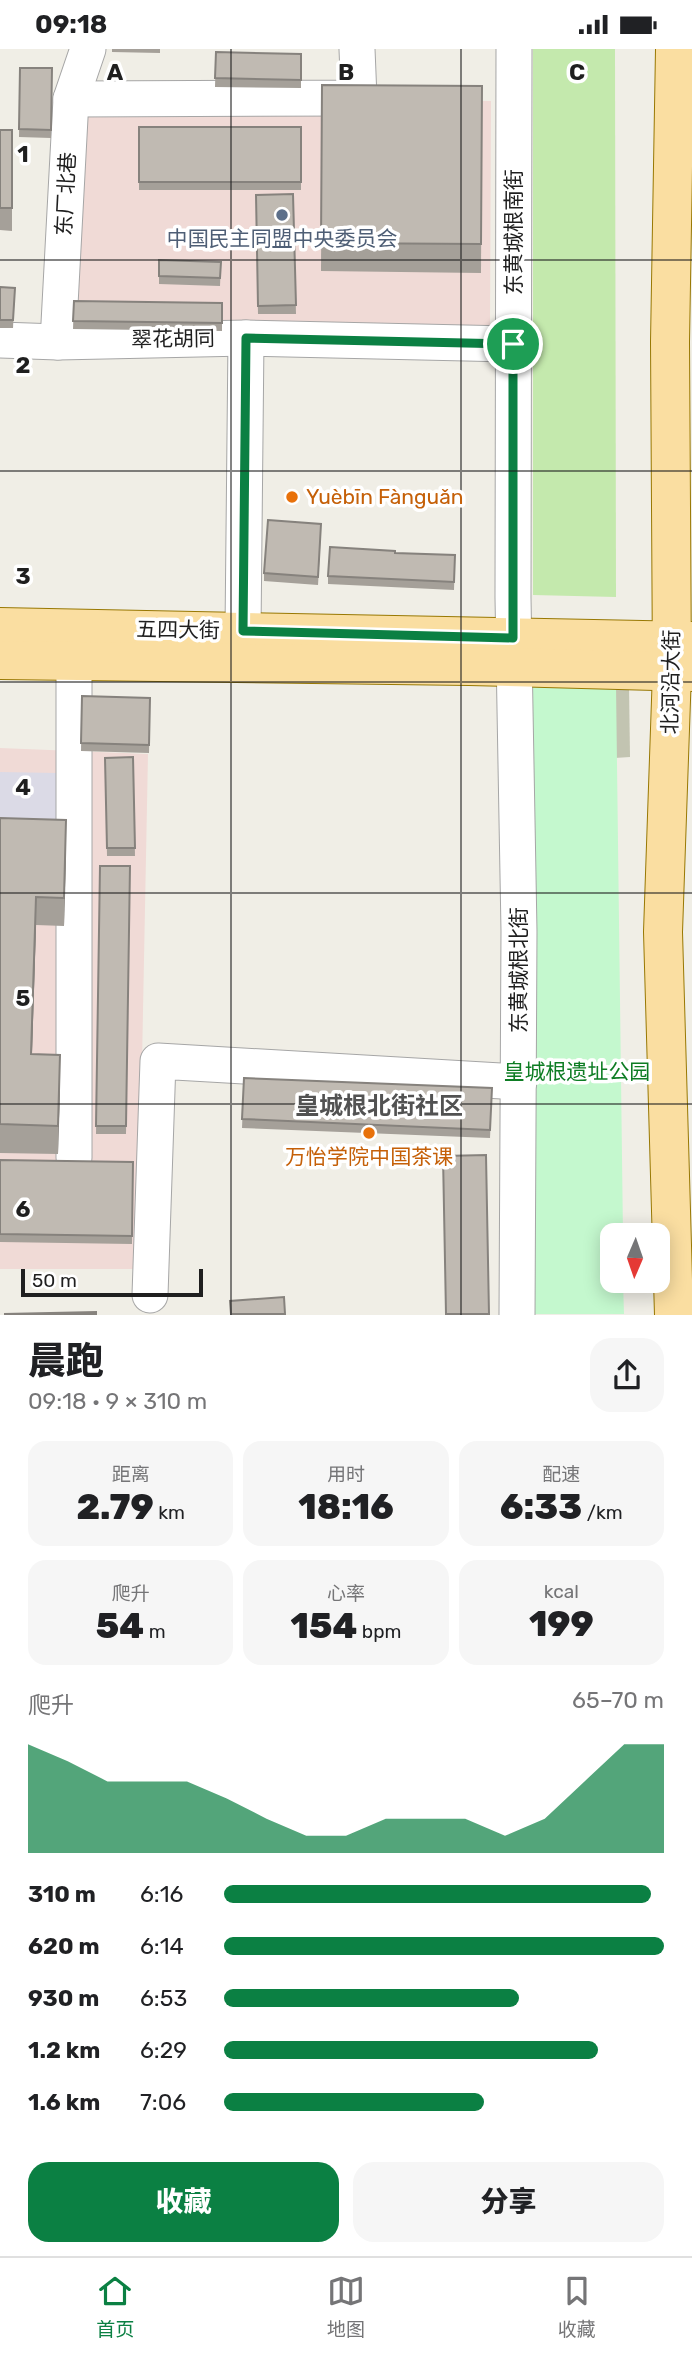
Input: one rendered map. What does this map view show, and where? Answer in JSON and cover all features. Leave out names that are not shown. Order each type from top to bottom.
[{"type":"main road","name":"北河沿大街","points":[[674,1314],[663,932],[682,656],[683,147],[675,49]]},
{"type":"main road","name":"五四大街","points":[[0,627],[243,631],[514,652],[555,638],[682,656]]},
{"type":"main road","name":"五四大街","points":[[0,660],[74,661],[514,652],[682,656]]},
{"type":"street","name":"东厂北巷","points":[[58,342],[71,99],[88,49]]},
{"type":"street","points":[[71,99],[359,98],[357,49]]},
{"type":"street","name":"东黄城根南街","points":[[514,49],[514,652]]},
{"type":"street","points":[[243,631],[246,338]]},
{"type":"street","name":"翠花胡同","points":[[0,340],[58,342],[246,338],[513,344]]},
{"type":"street","name":"东黄城根北街","points":[[514,652],[520,931],[517,1314]]},
{"type":"street","points":[[74,661],[74,1158]]},
{"type":"street","points":[[150,1294],[158,1061],[519,1082]]},
{"type":"shaded area","name":"中国民主同盟中央委员会","points":[[73,99],[491,101],[490,330],[72,328]]},
{"type":"shaded area","points":[[629,685],[630,757],[599,759],[542,694]]},
{"type":"shaded area","points":[[0,748],[148,754],[138,1269],[0,1269]]},
{"type":"shaded area","points":[[0,772],[57,773],[56,837],[0,836]]},
{"type":"green space","points":[[533,49],[615,49],[616,597],[533,595]]},
{"type":"green space","name":"皇城根遗址公园","points":[[532,684],[616,685],[623,1223],[600,1223],[600,1293],[623,1293],[624,1314],[533,1314]]},
{"type":"building","points":[[216,52],[301,54],[301,80],[215,78]]},
{"type":"building","points":[[20,68],[52,68],[51,130],[19,129]]},
{"type":"building","points":[[322,85],[482,86],[481,244],[321,243]]},
{"type":"building","points":[[139,127],[301,127],[301,182],[139,182]]},
{"type":"building","points":[[0,130],[12,130],[12,208],[0,208]]},
{"type":"building","points":[[293,194],[296,305],[258,306],[256,195]]},
{"type":"building","points":[[159,260],[221,262],[220,278],[159,276]]},
{"type":"building","points":[[0,287],[15,288],[13,320],[0,320]]},
{"type":"building","points":[[74,301],[222,303],[222,323],[73,321]]},
{"type":"building","points":[[268,520],[321,524],[318,577],[264,573]]},
{"type":"building","points":[[330,547],[455,555],[454,582],[328,576]]},
{"type":"building","points":[[82,696],[150,698],[149,745],[81,743]]},
{"type":"building","points":[[133,757],[135,848],[107,848],[105,758]]},
{"type":"building","points":[[0,818],[66,820],[64,898],[36,897],[31,1054],[60,1055],[58,1126],[0,1124]]},
{"type":"building","points":[[100,866],[130,866],[126,1126],[96,1126]]},
{"type":"building","points":[[244,1078],[492,1088],[490,1130],[242,1119]]},
{"type":"building","points":[[486,1155],[489,1314],[446,1314],[443,1156]]},
{"type":"building","points":[[0,1160],[133,1162],[132,1236],[0,1234]]},
{"type":"building","points":[[284,1297],[285,1314],[231,1314],[230,1301]]},
{"type":"building","points":[[96,1312],[96,1314],[4,1314]]},
{"type":"place","name":"中国民主同盟中央委员会","points":[[282,215]]},
{"type":"place","name":"Yuèbīn Fànguǎn","points":[[292,497]]},
{"type":"place","name":"万怡学院中国茶课","points":[[369,1133]]},
{"type":"district","name":"皇城根北街社区","points":[[379,1106]]},
{"type":"route","points":[[246,338],[513,344],[513,638],[243,631],[246,338]]}]
